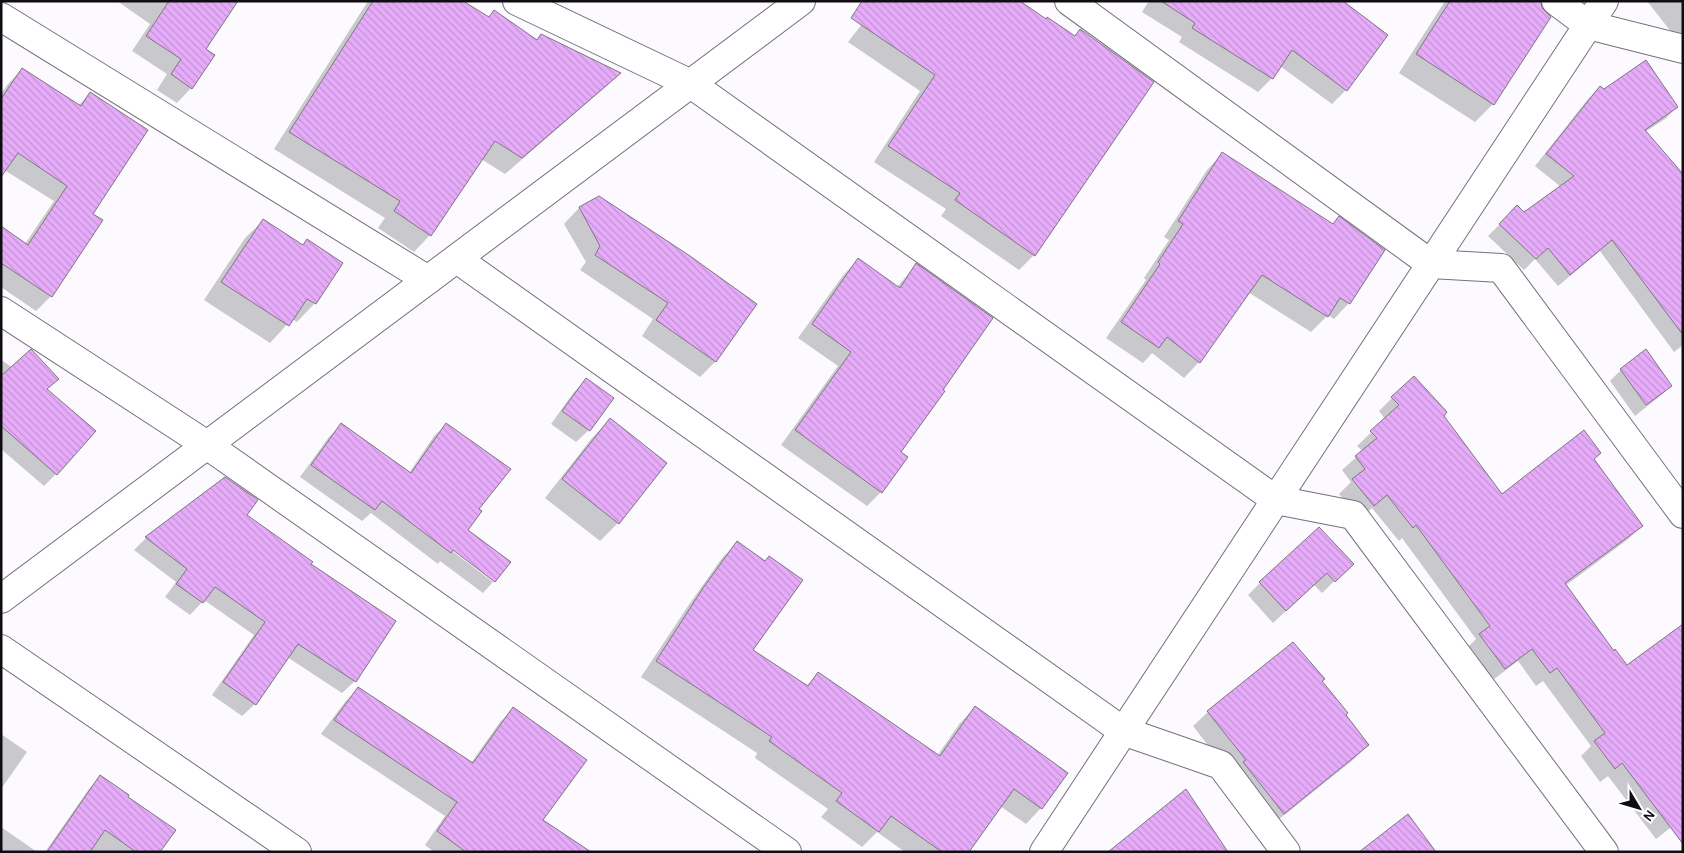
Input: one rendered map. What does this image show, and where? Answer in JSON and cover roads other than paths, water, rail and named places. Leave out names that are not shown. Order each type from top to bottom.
[{"type":"street","points":[[517,1],[691,84],[1276,500],[1354,515],[1604,852]]},
{"type":"street","points":[[1,599],[801,1]]},
{"type":"street","points":[[1069,1],[1431,264],[1501,268],[1683,514]]},
{"type":"street","points":[[1556,1],[1588,25],[1683,49]]},
{"type":"street","points":[[1044,852],[1604,1]]},
{"type":"street","points":[[1,17],[428,280]]},
{"type":"street","points":[[456,259],[1123,731],[1221,765],[1286,852]]},
{"type":"street","points":[[1,310],[207,445],[787,852]]},
{"type":"street","points":[[1,650],[297,852]]}]
